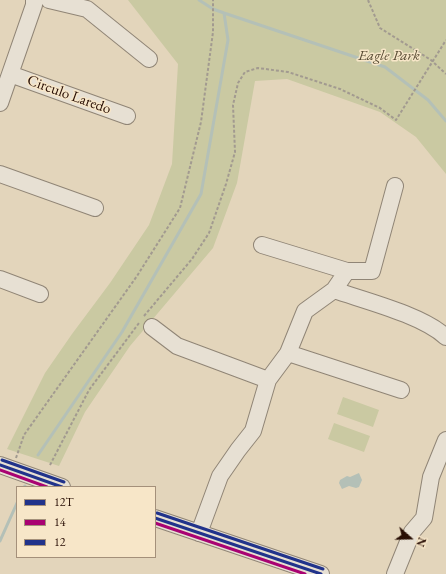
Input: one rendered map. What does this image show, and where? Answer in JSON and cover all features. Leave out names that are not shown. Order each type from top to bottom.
[{"type":"street","points":[[0,103],[34,5],[34,0]]},
{"type":"street","points":[[49,0],[86,9],[149,59]]},
{"type":"street","name":"Circulo Laredo","points":[[10,74],[127,116]]},
{"type":"street","points":[[0,174],[95,208]]},
{"type":"street","points":[[262,245],[347,271],[372,271],[395,186]]},
{"type":"street","points":[[199,533],[220,476],[253,431],[268,380],[288,353],[305,311],[334,290],[347,271]]},
{"type":"street","points":[[0,279],[40,294]]},
{"type":"street","points":[[334,290],[405,315],[439,331],[446,337]]},
{"type":"street","points":[[145,322],[177,346],[268,380]]},
{"type":"street","points":[[288,353],[401,390]]},
{"type":"street","points":[[395,574],[412,532],[424,518],[430,477],[446,440]]},
{"type":"street","points":[[6,467],[59,486]]},
{"type":"street","points":[[156,518],[321,574]]},
{"type":"path","points":[[6,467],[24,435],[137,276],[180,208],[201,122],[213,32],[213,0]]},
{"type":"path","points":[[368,0],[380,28],[433,62],[446,74]]},
{"type":"path","points":[[50,465],[89,390],[145,322],[192,260],[209,233],[226,184],[235,152],[233,105],[238,83],[245,72],[258,68],[288,72],[340,89],[380,108],[396,120],[402,108],[425,75],[446,40]]},
{"type":"green space","name":"Eagle Park","points":[[128,0],[446,0],[446,174],[416,137],[380,112],[287,79],[255,81],[237,183],[213,248],[130,346],[85,412],[59,466],[7,449],[45,373],[110,283],[149,225],[172,164],[178,64]]},
{"type":"green space","points":[[343,397],[379,410],[373,427],[337,414]]},
{"type":"green space","points":[[334,423],[370,436],[364,452],[328,439]]},
{"type":"shaded area","points":[[359,473],[362,480],[359,487],[356,488],[349,486],[342,489],[339,483],[340,480],[347,476],[350,477]]},
{"type":"waterway","points":[[199,0],[213,9],[224,13],[385,67],[428,100],[446,121]]},
{"type":"waterway","points":[[38,455],[122,332],[201,194],[228,40],[224,13]]},
{"type":"waterway","points":[[0,541],[16,505]]},
{"type":"transit line","name":"12","points":[[2,460],[64,482]]},
{"type":"transit line","name":"12T","points":[[0,465],[59,486]]},
{"type":"transit line","name":"14","points":[[0,470],[44,486]]},
{"type":"transit line","name":"12","points":[[157,513],[323,569]]},
{"type":"transit line","name":"12T","points":[[156,518],[321,574]]},
{"type":"transit line","name":"14","points":[[156,523],[305,574]]}]
